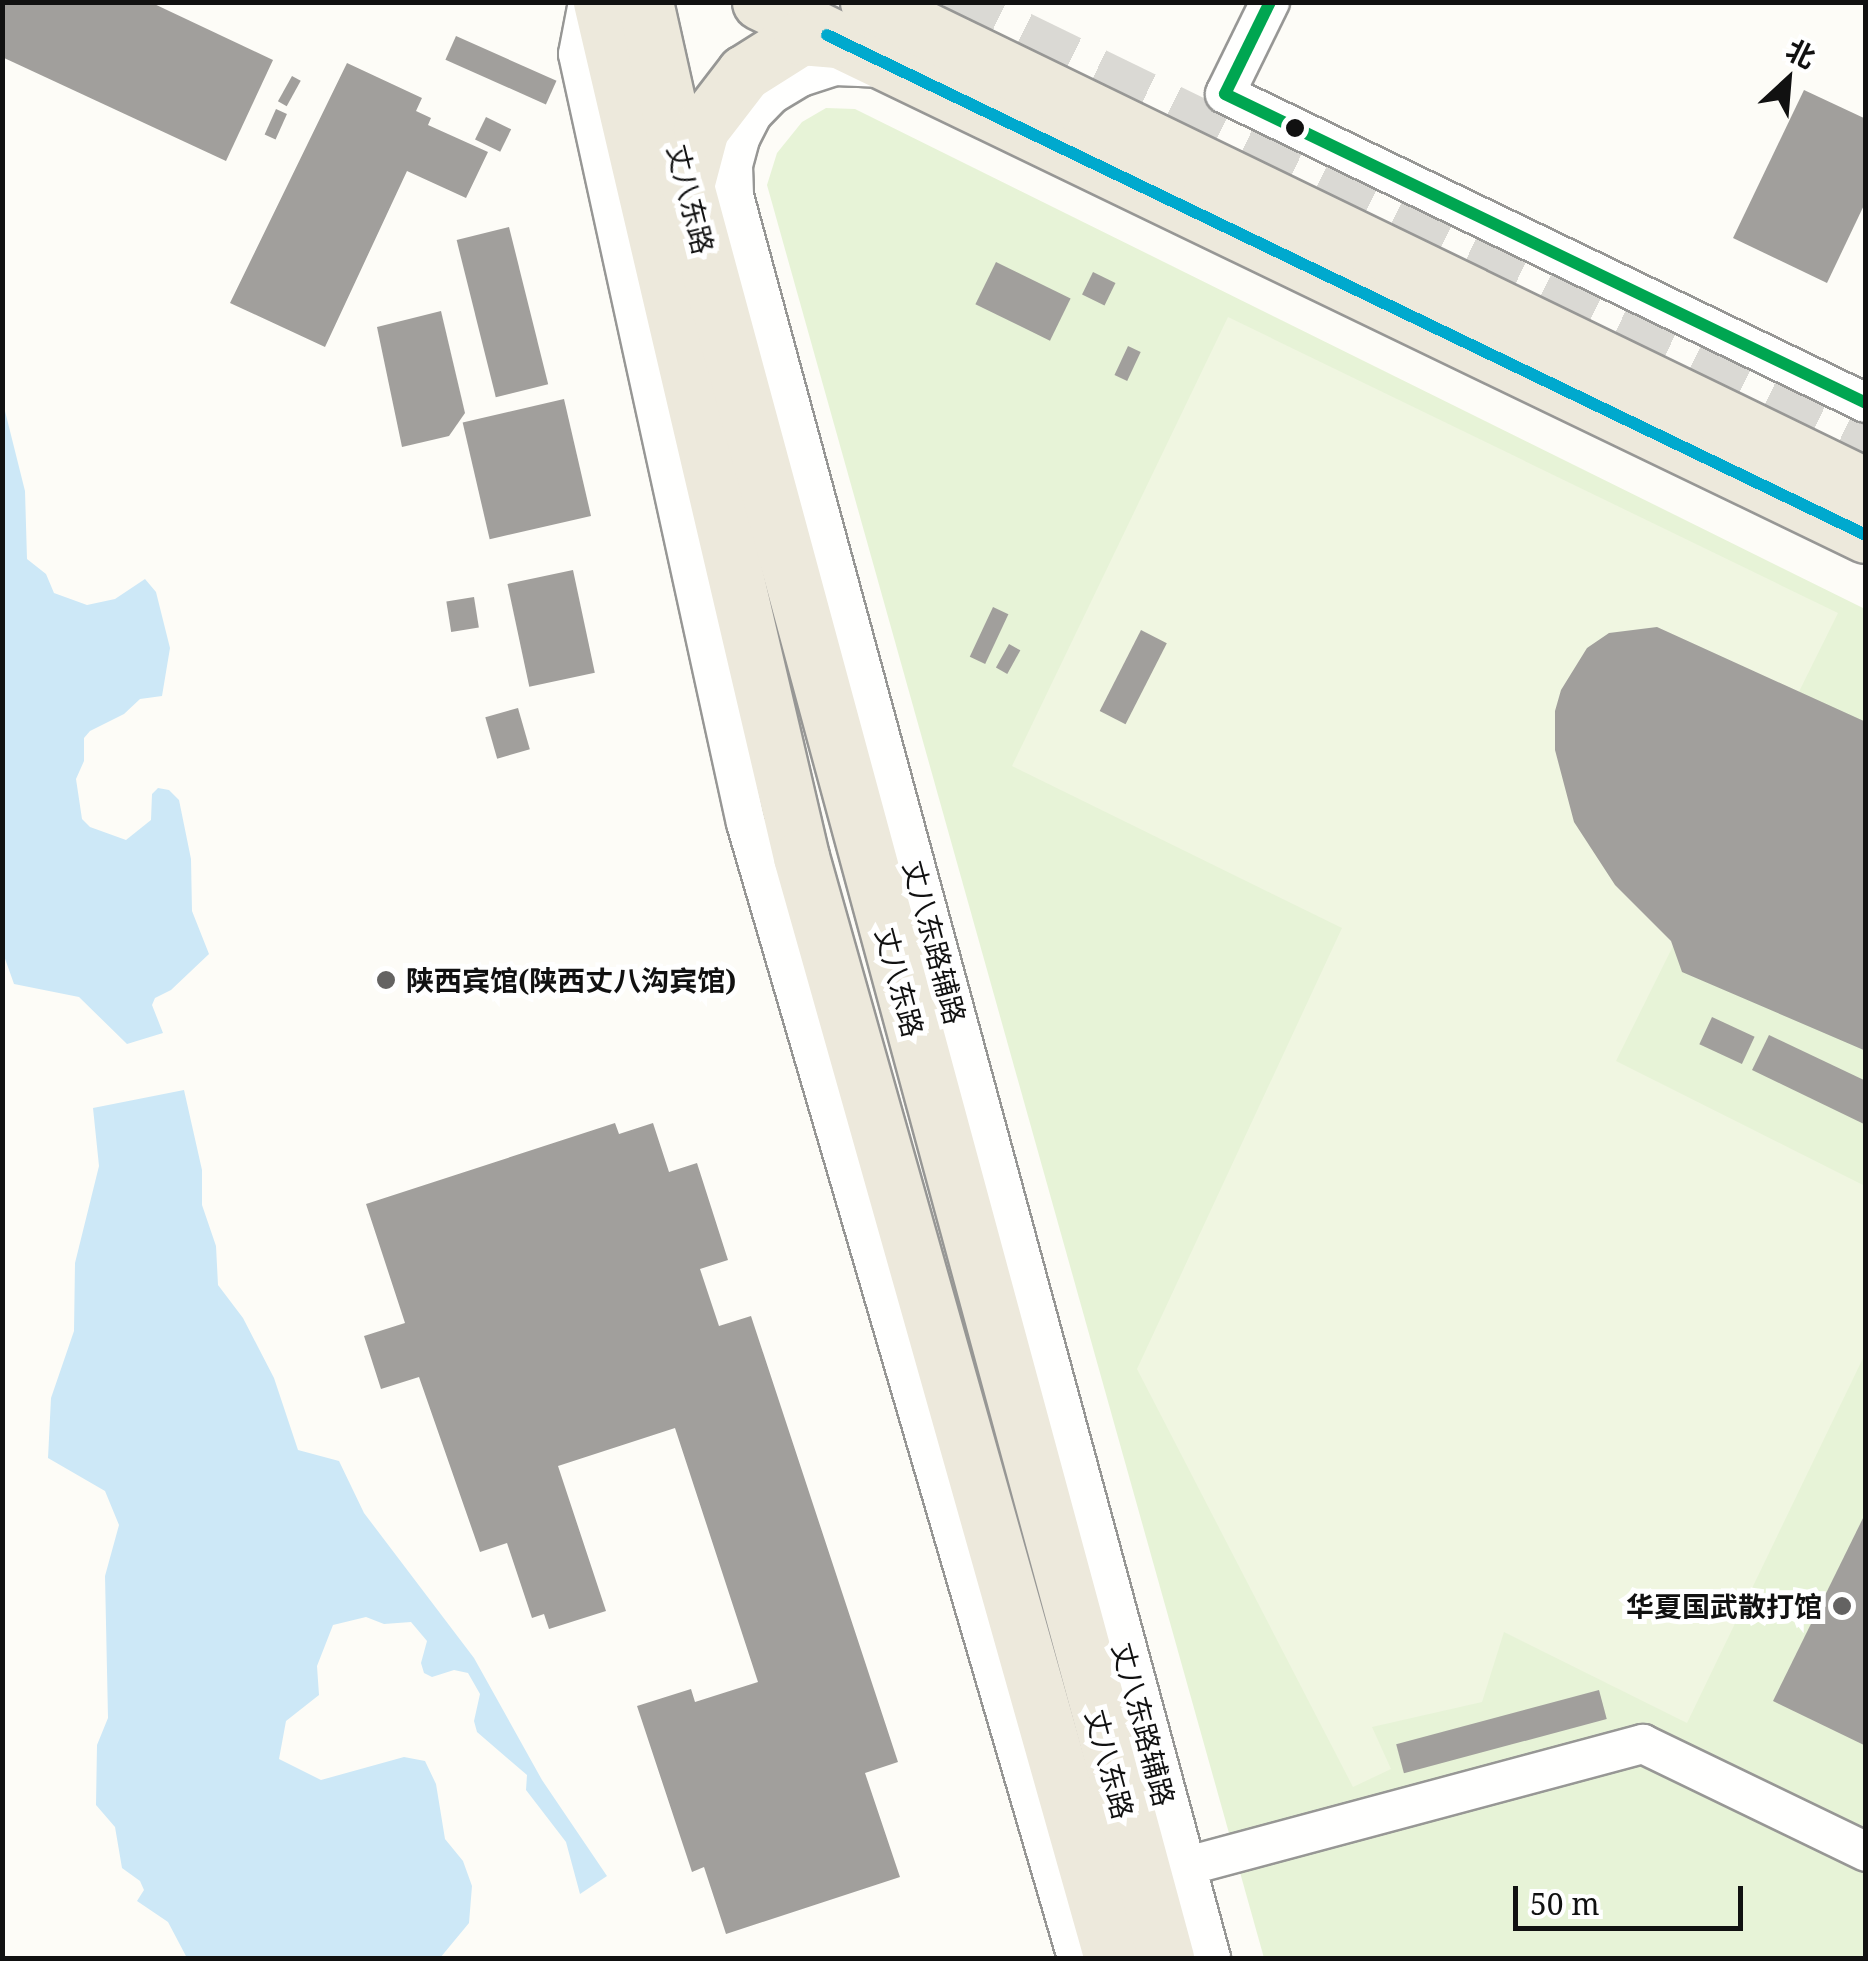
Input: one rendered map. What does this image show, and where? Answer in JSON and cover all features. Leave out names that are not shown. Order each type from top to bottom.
[{"type":"main road","name":"丈八东路","points":[[601,2],[801,857],[1166,1958]]},
{"type":"main road","name":"丈八东路","points":[[646,2],[687,190],[1139,1881],[1112,1958]]},
{"type":"main road","points":[[760,2],[853,21],[1866,486]]},
{"type":"main road","points":[[687,190],[692,152],[701,128],[732,85],[789,42],[818,36],[853,21]]},
{"type":"main road","points":[[853,21],[929,83],[1866,535]]},
{"type":"street","points":[[588,2],[578,54],[746,823],[1077,1958]]},
{"type":"street","points":[[1270,2],[1225,94],[1866,403]]},
{"type":"street","name":"丈八东路辅路","points":[[929,83],[891,70],[853,64],[799,78],[772,94],[752,115],[735,153],[734,196],[1139,1881],[1211,1958]]},
{"type":"street","points":[[1139,1881],[1643,1744],[1866,1852]]},
{"type":"green space","points":[[826,108],[855,109],[1865,609],[1865,1958],[1264,1958],[767,185],[777,153],[802,122]]},
{"type":"green space","points":[[1228,317],[1838,613],[1616,1061],[1865,1186],[1865,1354],[1687,1723],[1504,1632],[1482,1702],[1372,1727],[1391,1769],[1353,1787],[1137,1369],[1342,928],[1012,766]]},
{"type":"water","points":[[3,403],[25,491],[27,559],[46,574],[54,593],[87,605],[115,599],[145,579],[156,592],[170,648],[162,696],[140,699],[124,714],[90,731],[84,738],[84,761],[76,779],[82,819],[90,827],[126,840],[151,820],[152,794],[158,788],[169,790],[179,800],[191,859],[192,911],[209,954],[171,990],[155,998],[152,1005],[163,1033],[127,1044],[79,997],[14,984],[3,953]]},
{"type":"water","points":[[184,1090],[202,1170],[202,1205],[216,1246],[218,1285],[243,1318],[274,1378],[298,1450],[339,1461],[364,1513],[474,1658],[542,1780],[607,1876],[580,1894],[566,1842],[526,1790],[527,1775],[477,1732],[474,1721],[480,1694],[468,1673],[454,1670],[432,1677],[424,1673],[421,1663],[427,1641],[411,1622],[384,1624],[366,1617],[333,1625],[317,1666],[319,1695],[286,1721],[279,1759],[321,1780],[404,1757],[425,1761],[436,1784],[445,1839],[463,1861],[472,1886],[469,1923],[440,1958],[187,1958],[168,1922],[137,1901],[144,1890],[140,1881],[122,1868],[115,1827],[96,1805],[97,1745],[108,1718],[105,1576],[119,1525],[105,1491],[48,1458],[51,1398],[74,1331],[75,1263],[99,1166],[93,1108]]},
{"type":"building","points":[[2,2],[150,2],[273,60],[226,161],[2,57]]},
{"type":"building","points":[[456,36],[556,81],[546,104],[445,60]]},
{"type":"building","points":[[347,63],[422,98],[416,111],[431,118],[428,125],[488,152],[466,198],[407,171],[325,347],[230,303]]},
{"type":"building","points":[[292,76],[301,81],[287,106],[278,101]]},
{"type":"building","points":[[1804,90],[1866,119],[1866,201],[1827,283],[1733,238]]},
{"type":"building","points":[[276,109],[287,114],[276,139],[265,135]]},
{"type":"building","points":[[486,117],[511,129],[500,152],[475,139]]},
{"type":"building","points":[[509,227],[548,384],[496,397],[457,240]]},
{"type":"building","points":[[996,262],[1071,298],[1050,341],[975,304]]},
{"type":"building","points":[[1093,272],[1115,283],[1105,305],[1082,294]]},
{"type":"building","points":[[441,311],[465,413],[449,436],[402,447],[377,327]]},
{"type":"building","points":[[1128,346],[1141,352],[1127,381],[1114,375]]},
{"type":"building","points":[[564,399],[591,516],[490,539],[463,422]]},
{"type":"building","points":[[573,570],[595,673],[529,687],[507,584]]},
{"type":"building","points":[[474,597],[479,628],[451,632],[446,601]]},
{"type":"building","points":[[993,607],[1008,614],[985,664],[970,657]]},
{"type":"building","points":[[1657,627],[1866,722],[1866,1051],[1682,972],[1671,941],[1615,885],[1574,822],[1555,750],[1555,711],[1561,690],[1587,648],[1609,633]]},
{"type":"building","points":[[1141,630],[1167,643],[1126,724],[1100,711]]},
{"type":"building","points":[[1009,644],[1020,650],[1007,674],[996,668]]},
{"type":"building","points":[[518,708],[530,749],[497,759],[485,717]]},
{"type":"building","points":[[1712,1017],[1755,1037],[1742,1064],[1699,1044]]},
{"type":"building","points":[[1769,1035],[1866,1081],[1866,1125],[1752,1070]]},
{"type":"building","points":[[615,1123],[619,1134],[653,1123],[669,1172],[697,1163],[728,1260],[700,1269],[719,1326],[751,1316],[898,1762],[865,1773],[900,1877],[726,1934],[704,1867],[692,1872],[637,1706],[691,1689],[695,1702],[758,1682],[675,1428],[558,1466],[606,1611],[549,1629],[544,1614],[532,1618],[507,1543],[480,1552],[419,1377],[381,1389],[364,1336],[405,1323],[366,1204]]},
{"type":"building","name":"华夏国武散打馆","points":[[1866,1512],[1866,1746],[1773,1701]]},
{"type":"building","points":[[1599,1690],[1607,1719],[1404,1773],[1396,1744]]},
{"type":"tunnel","points":[[945,2],[1866,451]]},
{"type":"transit line","points":[[1270,2],[1225,94],[1866,403]]},
{"type":"transit line","points":[[827,35],[1866,535]]},
{"type":"place","name":"陕西宾馆(陕西丈八沟宾馆)","points":[[386,980]]},
{"type":"place","name":"华夏国武散打馆","points":[[1842,1606]]}]
